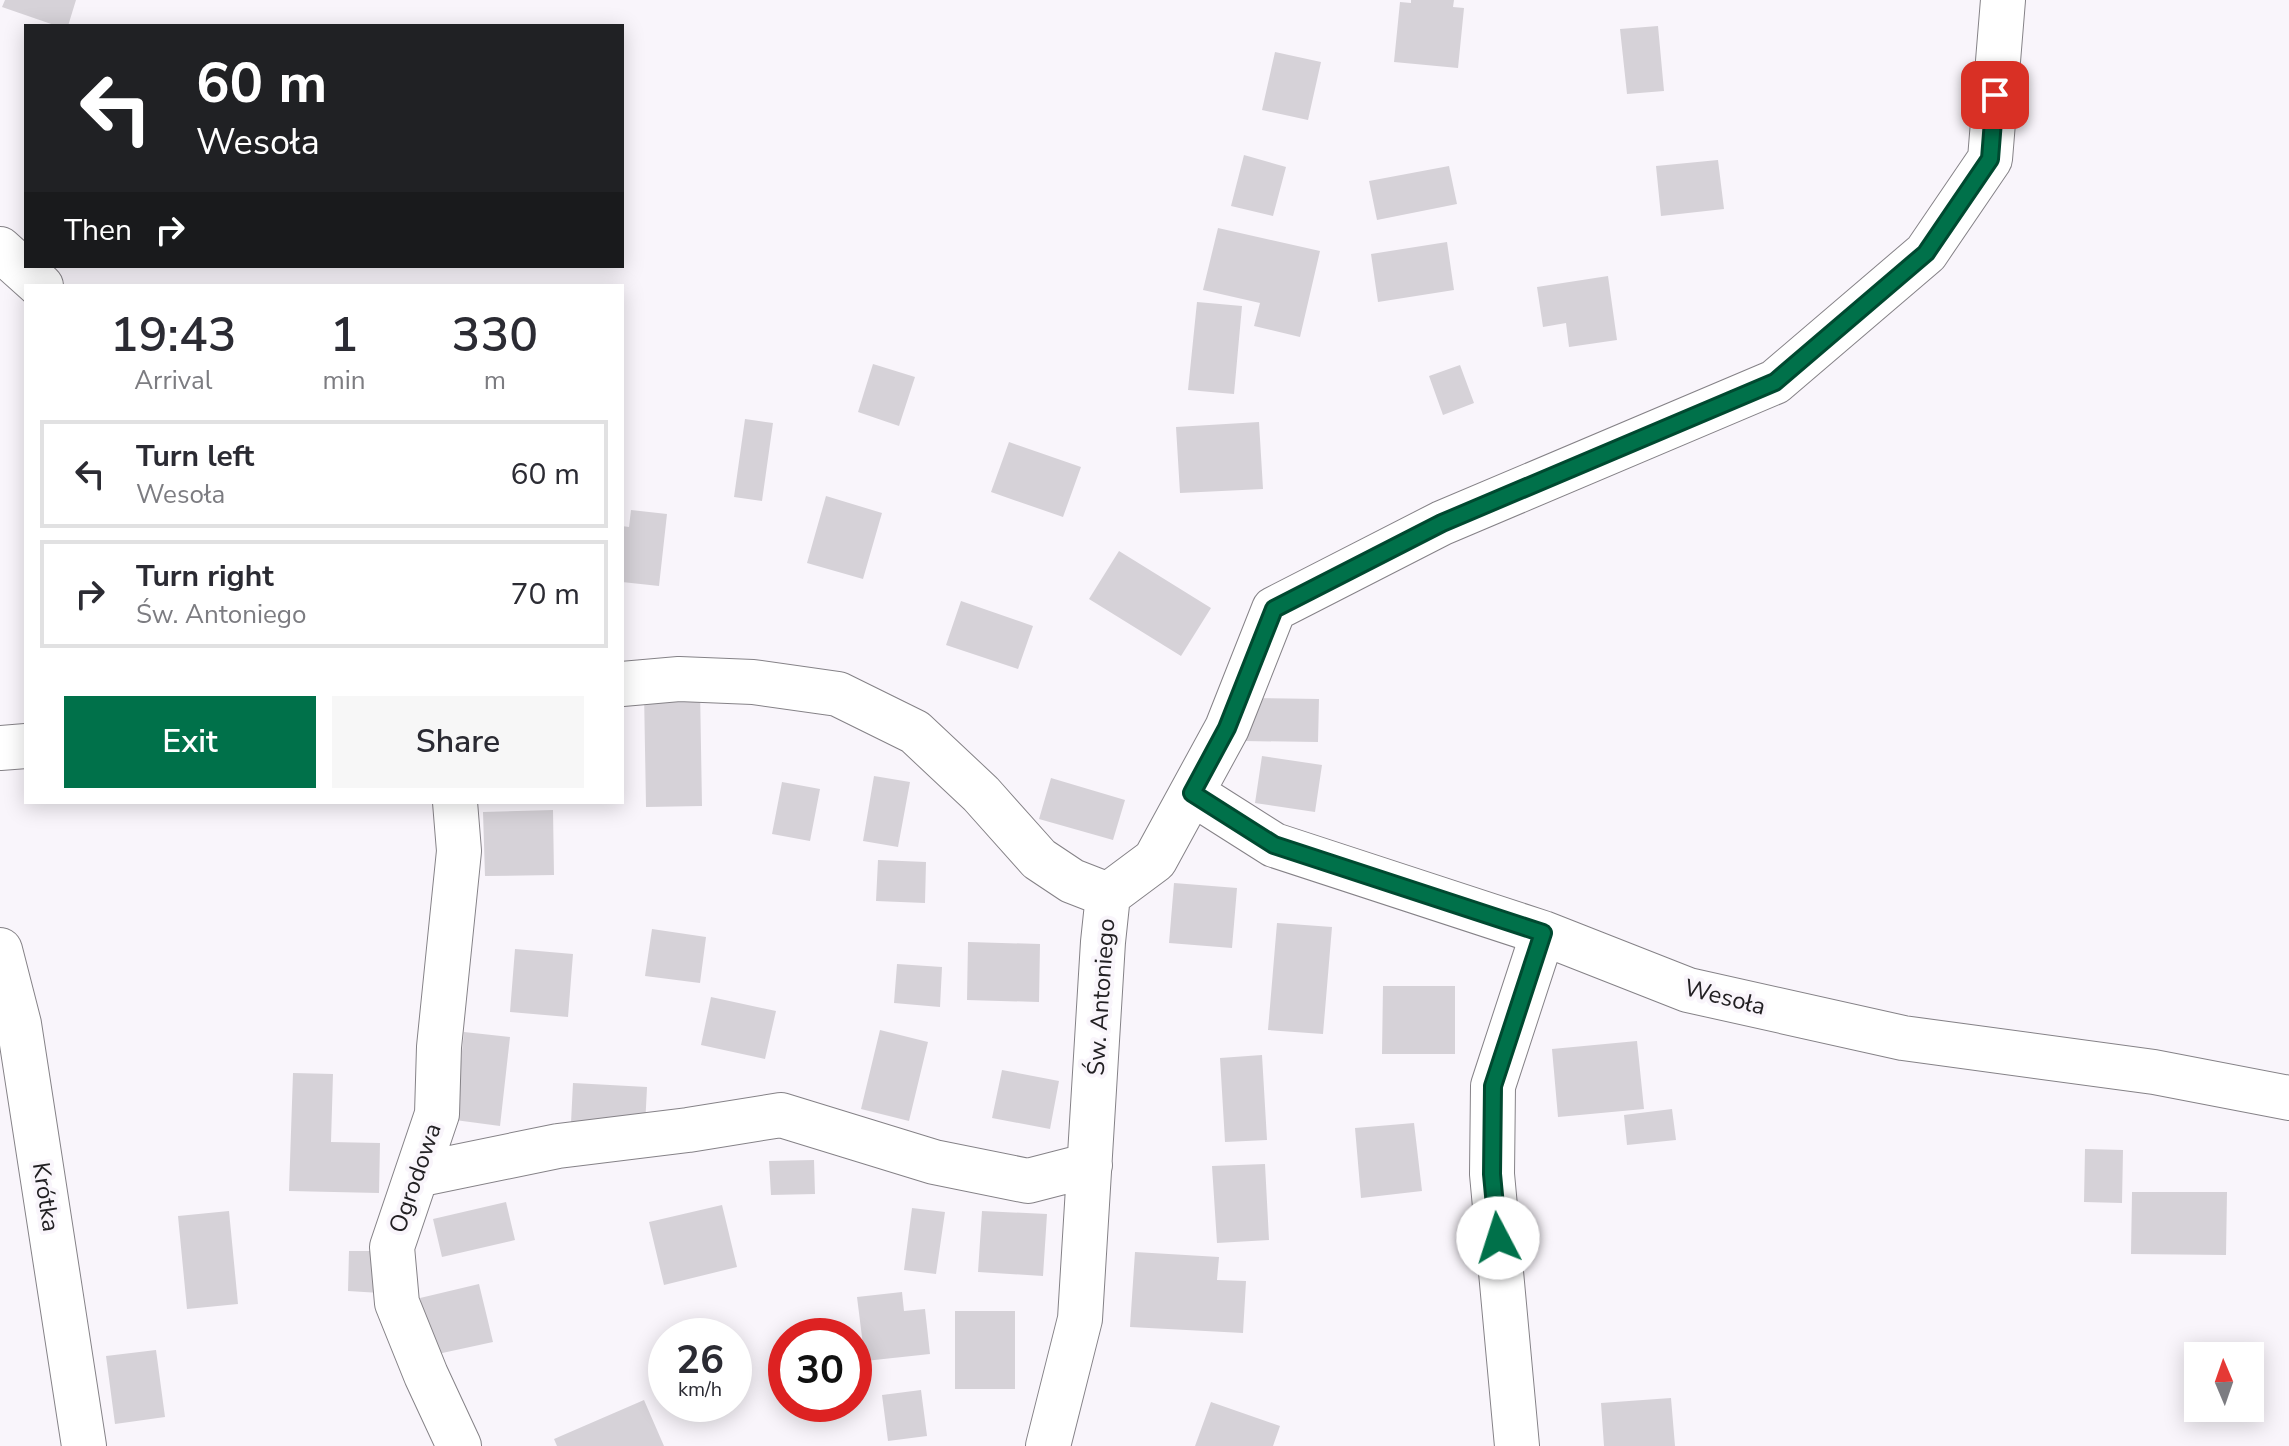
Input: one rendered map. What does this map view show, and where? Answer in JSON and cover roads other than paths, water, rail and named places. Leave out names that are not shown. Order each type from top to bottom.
[{"type":"street","name":"Św. Antoniego","points":[[1048,1446],[1080,1319],[1108,895],[1155,860],[1227,728],[1274,609],[1442,523],[1775,382],[1926,253],[1990,159],[2003,0]]},
{"type":"street","points":[[0,249],[39,284]]},
{"type":"street","points":[[624,684],[694,679],[753,682],[838,694],[915,732],[981,794],[1039,859],[1072,881],[1108,895]]},
{"type":"street","points":[[0,748],[24,746]]},
{"type":"street","name":"Wesoła","points":[[1192,793],[1274,845],[1543,933],[1688,990],[1903,1038],[2154,1072],[2289,1098]]},
{"type":"street","name":"Ogrodowa","points":[[455,804],[459,851],[439,1047],[437,1114],[392,1247],[397,1303],[459,1446]]},
{"type":"street","points":[[1517,1446],[1492,1174],[1493,1086],[1543,933]]},
{"type":"street","name":"Krótka","points":[[0,950],[19,1024],[84,1446]]},
{"type":"street","points":[[417,1175],[558,1146],[781,1115],[934,1162],[1028,1181],[1090,1165]]}]
